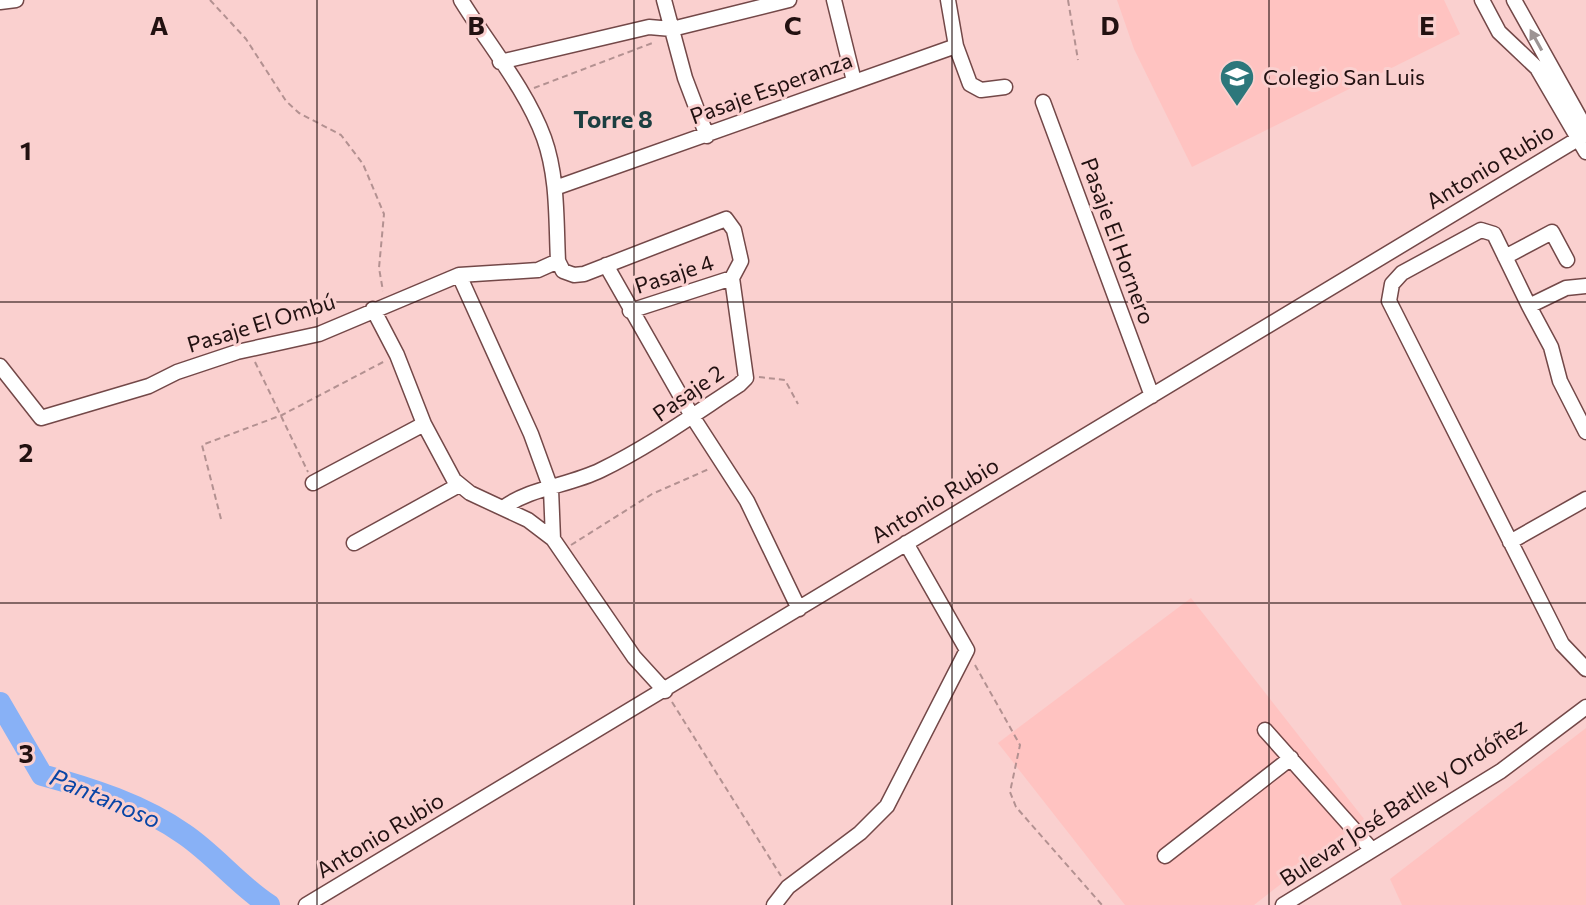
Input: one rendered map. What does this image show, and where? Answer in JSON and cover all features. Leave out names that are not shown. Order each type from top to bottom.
[{"type":"street","points":[[0,2],[16,0]]},
{"type":"street","points":[[461,0],[520,93],[545,140],[555,188],[558,261],[563,271],[574,275],[606,265],[692,416],[760,525],[799,609]]},
{"type":"street","points":[[664,0],[707,136]]},
{"type":"street","points":[[500,62],[649,27],[672,29],[789,0]]},
{"type":"street","points":[[834,0],[854,81]]},
{"type":"street","points":[[948,0],[956,46],[970,84],[975,89],[1005,87]]},
{"type":"street","points":[[1482,0],[1499,32],[1537,68],[1584,138]]},
{"type":"street","points":[[1514,0],[1584,138]]},
{"type":"street","name":"Pasaje Esperanza","points":[[555,188],[956,46]]},
{"type":"street","name":"Pasaje El Hornero","points":[[1043,102],[1152,396]]},
{"type":"street","name":"Antonio Rubio","points":[[306,905],[1584,138]]},
{"type":"street","name":"Pasaje 2","points":[[503,508],[518,497],[551,489],[645,449],[746,378],[732,278],[741,261],[734,230],[726,219],[606,265]]},
{"type":"street","points":[[1586,432],[1560,381],[1551,347],[1494,234],[1481,230],[1402,273],[1392,284],[1389,301],[1510,542],[1562,644],[1586,669]]},
{"type":"street","points":[[1505,257],[1552,232],[1567,260]]},
{"type":"street","name":"Pasaje El Ombú","points":[[0,366],[41,418],[249,350],[319,334],[459,275],[538,270],[558,261]]},
{"type":"street","points":[[459,275],[531,434],[551,489],[556,545]]},
{"type":"street","name":"Pasaje 4","points":[[630,311],[732,278]]},
{"type":"street","points":[[1529,306],[1566,288],[1586,286]]},
{"type":"street","points":[[379,307],[424,424],[459,485],[528,520],[556,545],[634,657],[665,691]]},
{"type":"street","points":[[313,483],[424,424]]},
{"type":"street","points":[[354,543],[459,485]]},
{"type":"street","points":[[1510,542],[1586,499]]},
{"type":"street","points":[[774,905],[788,887],[860,833],[887,806],[967,650],[906,543]]},
{"type":"street","name":"Bulevar José Batlle y Ordóñez","points":[[1283,905],[1501,771],[1586,707]]},
{"type":"street","points":[[1265,730],[1372,850]]},
{"type":"street","points":[[1165,856],[1291,758]]},
{"type":"path","points":[[210,0],[246,39],[286,101],[299,113],[341,135],[363,164],[384,214],[379,307]]},
{"type":"path","points":[[1068,0],[1078,60]]},
{"type":"path","points":[[520,93],[655,42],[672,29]]},
{"type":"path","points":[[249,350],[313,483]]},
{"type":"path","points":[[221,519],[202,445],[282,415],[397,355]]},
{"type":"path","points":[[746,378],[776,376],[785,380],[798,404]]},
{"type":"path","points":[[556,545],[691,474],[723,464]]},
{"type":"path","points":[[967,650],[1020,745],[1010,792],[1016,807],[1102,905]]},
{"type":"path","points":[[665,691],[788,887]]},
{"type":"shaded area","name":"Colegio San Luis","points":[[1117,0],[1444,0],[1460,34],[1192,167],[1134,49]]},
{"type":"shaded area","points":[[1191,598],[1364,819],[1254,905],[1125,905],[998,743]]},
{"type":"shaded area","points":[[1586,728],[1586,905],[1402,905],[1390,879]]},
{"type":"waterway","name":"Pantanoso","points":[[0,703],[42,775],[116,798],[151,814],[195,842],[269,905]]},
{"type":"place","name":"Colegio San Luis","points":[[1237,108]]},
{"type":"district","name":"Torre 8","points":[[613,120]]}]
